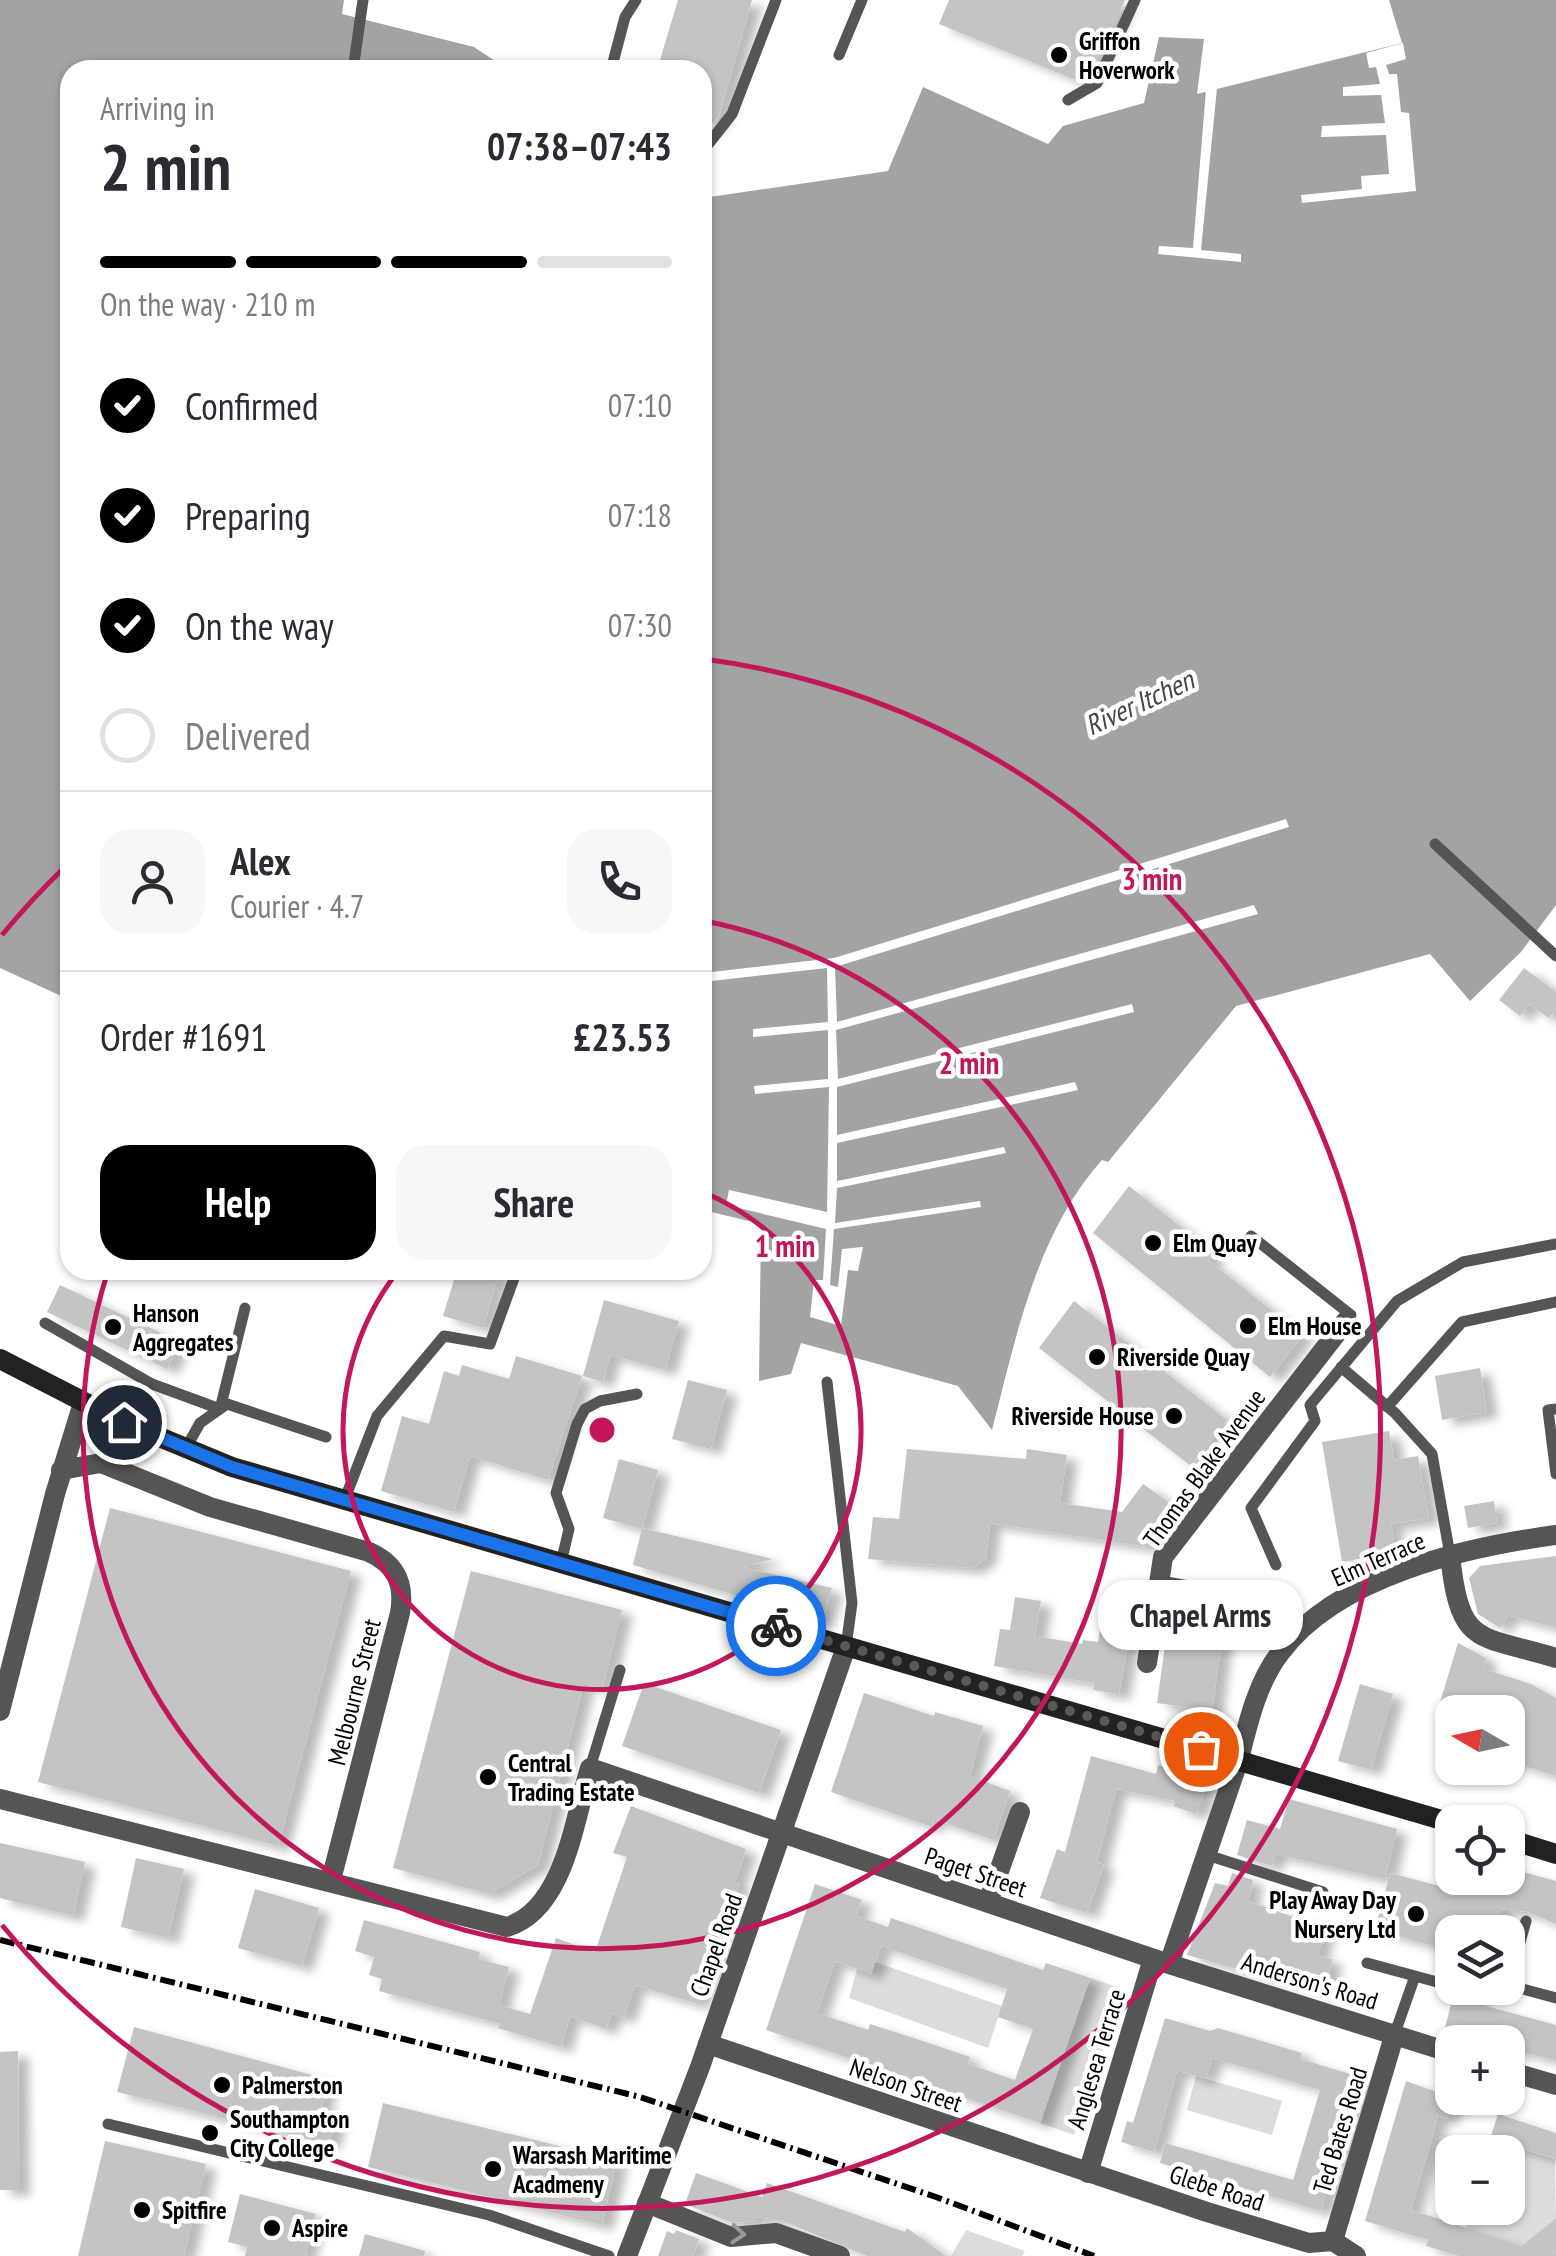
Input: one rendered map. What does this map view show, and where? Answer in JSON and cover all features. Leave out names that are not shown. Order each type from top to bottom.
[{"type":"main road","points":[[0,1359],[83,1403],[186,1448],[344,1501],[1435,1818]]},
{"type":"main road","points":[[1525,1844],[1556,1854]]},
{"type":"street","name":"Thomas Blake Avenue","points":[[1147,1662],[1163,1557],[1346,1322]]},
{"type":"street","points":[[0,1711],[83,1403]]},
{"type":"street","name":"Melbourne Street","points":[[62,1470],[101,1464],[210,1507],[369,1552],[392,1567],[403,1595],[400,1613],[331,1880]]},
{"type":"street","name":"Elm Terrace","points":[[1239,1760],[1254,1705],[1278,1656],[1292,1639],[1342,1600],[1450,1555],[1556,1535]]},
{"type":"street","points":[[1450,1555],[1456,1604],[1464,1622],[1490,1642],[1556,1658]]},
{"type":"street","points":[[1159,1585],[1241,1600],[1292,1639]]},
{"type":"street","name":"Chapel Road","points":[[627,2256],[708,2044],[846,1647]]},
{"type":"street","name":"Anglesea Terrace","points":[[1088,2173],[1161,1961],[1207,1855],[1239,1760]]},
{"type":"street","points":[[0,1799],[507,1927],[526,1921],[546,1897],[560,1866],[590,1768]]},
{"type":"street","name":"Paget Street","points":[[590,1768],[1161,1961]]},
{"type":"street","points":[[988,1902],[1020,1812]]},
{"type":"street","name":"Anderson's Road","points":[[1161,1961],[1435,2047]]},
{"type":"street","name":"Ted Bates Road","points":[[1333,2241],[1396,2033]]},
{"type":"street","name":"Nelson Street","points":[[708,2044],[1088,2173]]},
{"type":"street","points":[[1525,2076],[1556,2085]]},
{"type":"street","name":"Glebe Road","points":[[1088,2173],[1308,2243],[1333,2241]]},
{"type":"street","points":[[647,2203],[732,2236],[776,2233],[840,2256]]},
{"type":"street","points":[[1333,2241],[1356,2256]]},
{"type":"lane","points":[[354,60],[363,0]]},
{"type":"lane","points":[[613,60],[625,17],[636,0]]},
{"type":"lane","points":[[712,139],[732,114],[776,0]]},
{"type":"lane","points":[[839,55],[862,0]]},
{"type":"lane","points":[[1068,100],[1097,84],[1135,0]]},
{"type":"lane","points":[[1435,844],[1556,956]]},
{"type":"lane","points":[[1241,1249],[1251,1236],[1351,1315],[1346,1322]]},
{"type":"lane","points":[[1276,1565],[1251,1508],[1315,1421],[1310,1405],[1397,1301],[1463,1262],[1556,1244]]},
{"type":"lane","points":[[344,1501],[377,1416],[409,1372],[444,1336],[490,1344],[513,1280]]},
{"type":"lane","points":[[1387,1406],[1462,1322],[1556,1302]]},
{"type":"lane","points":[[220,1409],[245,1308]]},
{"type":"lane","points":[[45,1323],[152,1384],[220,1409]]},
{"type":"lane","points":[[1341,1367],[1387,1406],[1432,1454],[1450,1555]]},
{"type":"lane","points":[[827,1382],[852,1603],[846,1647]]},
{"type":"lane","points":[[561,1562],[569,1529],[556,1493],[577,1424],[586,1409],[600,1401],[637,1394]]},
{"type":"lane","points":[[186,1448],[200,1422],[227,1404],[326,1437]]},
{"type":"lane","points":[[1556,1410],[1548,1410],[1556,1474]]},
{"type":"lane","points":[[590,1768],[620,1670]]},
{"type":"lane","points":[[1207,1855],[1323,1892]]},
{"type":"lane","points":[[1367,1964],[1435,1981]]},
{"type":"lane","points":[[1396,2033],[1415,1976]]},
{"type":"lane","points":[[1525,1990],[1556,1998]]},
{"type":"lane","points":[[108,2124],[489,2216],[610,2256]]},
{"type":"shaded area","points":[[875,1962],[1002,2006],[988,2048],[849,1998],[857,1969],[871,1973]]},
{"type":"shaded area","points":[[1090,1978],[1123,1989],[1074,2135],[1040,2123]]},
{"type":"shaded area","points":[[1196,2076],[1282,2101],[1272,2135],[1187,2110]]},
{"type":"shaded area","points":[[1525,2150],[1555,2159],[1556,2218],[1523,2246],[1465,2229],[1466,2225],[1525,2225]]},
{"type":"shaded area","points":[[966,2230],[1025,2251],[1022,2256],[951,2256]]},
{"type":"water","points":[[0,0],[344,0],[342,14],[474,47],[494,60],[60,60],[60,995],[0,968]]},
{"type":"water","name":"River Itchen","points":[[1389,0],[1556,0],[1556,905],[1521,952],[1470,1001],[1430,954],[1236,1006],[1108,1162],[1102,1160],[1060,1220],[1031,1288],[992,1430],[958,1386],[801,1343],[791,1374],[759,1381],[761,1224],[712,1212],[712,197],[888,171],[923,87],[1048,144],[1063,126],[1144,103],[1159,37],[1204,39],[1197,94],[1402,43]]},
{"type":"pier","points":[[1403,43],[1406,59],[1386,65],[1389,74],[1397,74],[1401,112],[1409,113],[1416,191],[1302,203],[1301,195],[1362,189],[1361,176],[1389,174],[1386,135],[1321,137],[1322,126],[1385,123],[1381,95],[1343,96],[1343,87],[1380,84],[1376,67],[1369,68],[1366,53]]},
{"type":"pier","points":[[1217,88],[1201,250],[1241,254],[1241,262],[1158,254],[1159,246],[1193,248],[1206,90]]},
{"type":"pier","points":[[1286,819],[1289,827],[835,967],[837,1022],[1254,905],[1258,914],[836,1030],[838,1079],[1132,1004],[1134,1012],[837,1087],[837,1135],[1075,1082],[1078,1090],[837,1143],[837,1181],[1004,1147],[1006,1153],[837,1188],[835,1223],[980,1201],[981,1207],[834,1229],[830,1285],[838,1287],[842,1249],[863,1247],[858,1271],[848,1270],[841,1326],[810,1317],[814,1280],[823,1280],[826,1229],[726,1205],[729,1190],[827,1212],[829,1087],[755,1094],[754,1086],[828,1079],[828,1030],[753,1037],[753,1029],[828,1022],[827,968],[712,981],[712,972],[834,958]]},
{"type":"building","points":[[678,0],[752,0],[719,116],[712,124],[712,60],[660,60]]},
{"type":"building","name":"Griffon Hoverwork","points":[[949,0],[1125,0],[1090,76],[1080,82],[939,24]]},
{"type":"building","points":[[1524,968],[1556,992],[1556,1008],[1549,1018],[1529,1004],[1520,1016],[1499,1000]]},
{"type":"building","points":[[1129,1186],[1214,1253],[1208,1260],[1303,1335],[1270,1377],[1093,1233]]},
{"type":"building","points":[[454,1280],[497,1280],[483,1328],[443,1316]]},
{"type":"building","name":"Hanson Aggregates","points":[[60,1285],[180,1342],[167,1369],[47,1312]]},
{"type":"building","points":[[604,1300],[679,1321],[665,1370],[610,1355],[603,1382],[583,1376]]},
{"type":"building","points":[[1074,1301],[1227,1420],[1191,1466],[1039,1348]]},
{"type":"building","points":[[516,1356],[582,1376],[548,1480],[470,1456],[454,1512],[381,1491],[402,1416],[429,1424],[444,1371],[459,1376],[462,1365],[509,1379]]},
{"type":"building","points":[[1480,1368],[1487,1412],[1442,1420],[1435,1376]]},
{"type":"building","points":[[688,1380],[727,1390],[711,1449],[672,1439]]},
{"type":"building","points":[[1389,1431],[1394,1460],[1418,1456],[1429,1518],[1391,1524],[1396,1553],[1342,1562],[1322,1442]]},
{"type":"building","points":[[907,1449],[1026,1459],[1027,1449],[1067,1455],[1060,1503],[1122,1512],[1143,1484],[1170,1503],[1151,1528],[1149,1547],[990,1523],[986,1558],[973,1568],[868,1559],[873,1517],[899,1519]]},
{"type":"building","points":[[619,1459],[658,1470],[642,1529],[603,1518]]},
{"type":"building","points":[[1494,1501],[1497,1523],[1468,1528],[1464,1506]]},
{"type":"building","points":[[110,1508],[351,1571],[278,1846],[38,1782]]},
{"type":"building","points":[[642,1528],[773,1559],[742,1567],[832,1588],[823,1621],[633,1565]]},
{"type":"building","points":[[1556,1556],[1556,1628],[1508,1615],[1500,1628],[1478,1614],[1469,1578],[1480,1566]]},
{"type":"building","name":"Central Trading Estate","points":[[471,1571],[622,1610],[602,1689],[584,1683],[538,1865],[489,1894],[393,1868]]},
{"type":"building","points":[[1015,1597],[1041,1601],[1035,1636],[1082,1644],[1083,1640],[1098,1642],[1103,1610],[1133,1615],[1119,1694],[1093,1690],[1094,1683],[994,1666],[1000,1629],[1010,1630]]},
{"type":"building","points":[[1169,1617],[1224,1625],[1212,1711],[1157,1703]]},
{"type":"building","points":[[1458,1643],[1486,1658],[1484,1669],[1531,1684],[1556,1698],[1556,1776],[1525,1766],[1525,1695],[1442,1695]]},
{"type":"building","points":[[644,1683],[781,1730],[759,1793],[622,1746]]},
{"type":"building","points":[[1360,1684],[1393,1694],[1371,1770],[1338,1761]]},
{"type":"building","points":[[864,1693],[934,1716],[935,1712],[983,1726],[970,1776],[1010,1791],[993,1840],[934,1819],[932,1827],[831,1792]]},
{"type":"building","points":[[1091,1756],[1156,1774],[1158,1765],[1201,1777],[1206,1786],[1196,1814],[1173,1806],[1175,1801],[1116,1789],[1097,1862],[1104,1865],[1087,1913],[1040,1898],[1057,1849],[1065,1852]]},
{"type":"building","points":[[1289,1799],[1397,1829],[1385,1879],[1275,1854],[1272,1866],[1237,1855],[1247,1820],[1280,1829]]},
{"type":"building","points":[[631,1806],[746,1849],[735,1883],[739,1884],[698,2004],[635,1985],[624,2018],[612,2013],[606,2029],[570,2016],[561,2047],[498,2028],[500,2024],[379,1991],[382,1979],[369,1975],[374,1957],[355,1951],[364,1920],[480,1952],[478,1959],[509,1967],[499,2005],[530,2014],[556,1938],[595,1952],[627,1857],[613,1853]]},
{"type":"building","points":[[0,1843],[85,1862],[73,1916],[0,1898]]},
{"type":"building","points":[[136,1858],[184,1869],[168,1938],[121,1927]]},
{"type":"building","points":[[1232,1873],[1253,1880],[1248,1901],[1325,1928],[1318,1956],[1332,1959],[1324,1993],[1187,1955],[1215,1883],[1228,1886]]},
{"type":"building","points":[[1390,1873],[1435,1885],[1435,1895],[1525,1895],[1525,1873],[1556,1881],[1556,1924],[1528,1912],[1501,1909],[1499,1915],[1435,1915],[1435,1946],[1375,1930]]},
{"type":"building","points":[[815,1884],[862,1900],[856,1916],[888,1927],[891,1918],[1043,1970],[1046,1963],[1090,1978],[1040,2123],[766,2030]],"holes":[[[881,1946],[1007,1989],[998,2017],[1033,2029],[1015,2080],[968,2064],[970,2057],[920,2040],[870,2024],[868,2030],[817,2013],[835,1961],[871,1974]]]},
{"type":"building","points":[[255,1889],[319,1908],[302,1966],[238,1948]]},
{"type":"building","points":[[1451,2005],[1482,2005],[1556,2025],[1556,2061],[1525,2053],[1525,2025],[1446,2025]]},
{"type":"building","points":[[1165,2018],[1210,2031],[1218,2028],[1302,2053],[1300,2059],[1361,2077],[1321,2211],[1160,2163],[1165,2143],[1293,2180],[1320,2090],[1212,2058],[1206,2079],[1177,2070],[1154,2152],[1121,2142],[1127,2121],[1133,2123]]},
{"type":"building","name":"Palmerston","points":[[134,2027],[327,2079],[321,2113],[336,2119],[329,2144],[117,2092]]},
{"type":"building","points":[[18,2051],[19,2190],[0,2190],[0,2052]]},
{"type":"building","points":[[1406,2081],[1435,2091],[1435,2115],[1448,2115],[1447,2119],[1438,2116],[1411,2210],[1435,2218],[1435,2225],[1457,2225],[1522,2246],[1556,2218],[1556,2251],[1550,2256],[1459,2256],[1426,2246],[1428,2240],[1365,2221]]},
{"type":"building","points":[[383,2103],[617,2160],[602,2225],[368,2167]]},
{"type":"building","points":[[1498,2115],[1556,2133],[1556,2159],[1525,2150],[1525,2135],[1491,2135]]},
{"type":"building","name":"Spitfire","points":[[105,2141],[206,2164],[184,2256],[78,2256]]},
{"type":"building","points":[[696,2173],[762,2197],[767,2183],[905,2232],[907,2228],[946,2256],[867,2256],[781,2220],[755,2217],[754,2221],[733,2223],[685,2204]]},
{"type":"building","name":"Aspire","points":[[240,2194],[316,2214],[305,2256],[245,2256],[247,2247],[228,2242]]},
{"type":"building","points":[[676,2230],[699,2239],[693,2256],[658,2256],[667,2231],[674,2234]]},
{"type":"building","points":[[365,2234],[425,2251],[424,2256],[359,2256]]},
{"type":"railway","points":[[0,1940],[640,2097],[936,2197],[1094,2256]]},
{"type":"way so far","points":[[776,1626],[1201,1749]]},
{"type":"place","name":"Griffon Hoverwork","points":[[1059,55]]},
{"type":"place","name":"Elm Quay","points":[[1153,1243]]},
{"type":"place","name":"Elm House","points":[[1248,1326]]},
{"type":"place","name":"Hanson Aggregates","points":[[113,1327]]},
{"type":"place","name":"Riverside Quay","points":[[1097,1357]]},
{"type":"place","name":"Riverside House","points":[[1174,1416]]},
{"type":"place","name":"Chapel Arms","points":[[1201,1749]]},
{"type":"place","name":"Central Trading Estate","points":[[488,1777]]},
{"type":"place","name":"Play Away Day Nursery Ltd","points":[[1416,1914]]},
{"type":"place","name":"Palmerston","points":[[222,2085]]},
{"type":"place","name":"Southampton City College","points":[[210,2133]]},
{"type":"place","name":"Warsash Maritime Acadmeny","points":[[493,2169]]},
{"type":"place","name":"Spitfire","points":[[142,2210]]},
{"type":"place","name":"Aspire","points":[[272,2228]]},
{"type":"route","points":[[124,1422],[232,1467],[776,1626]]}]
